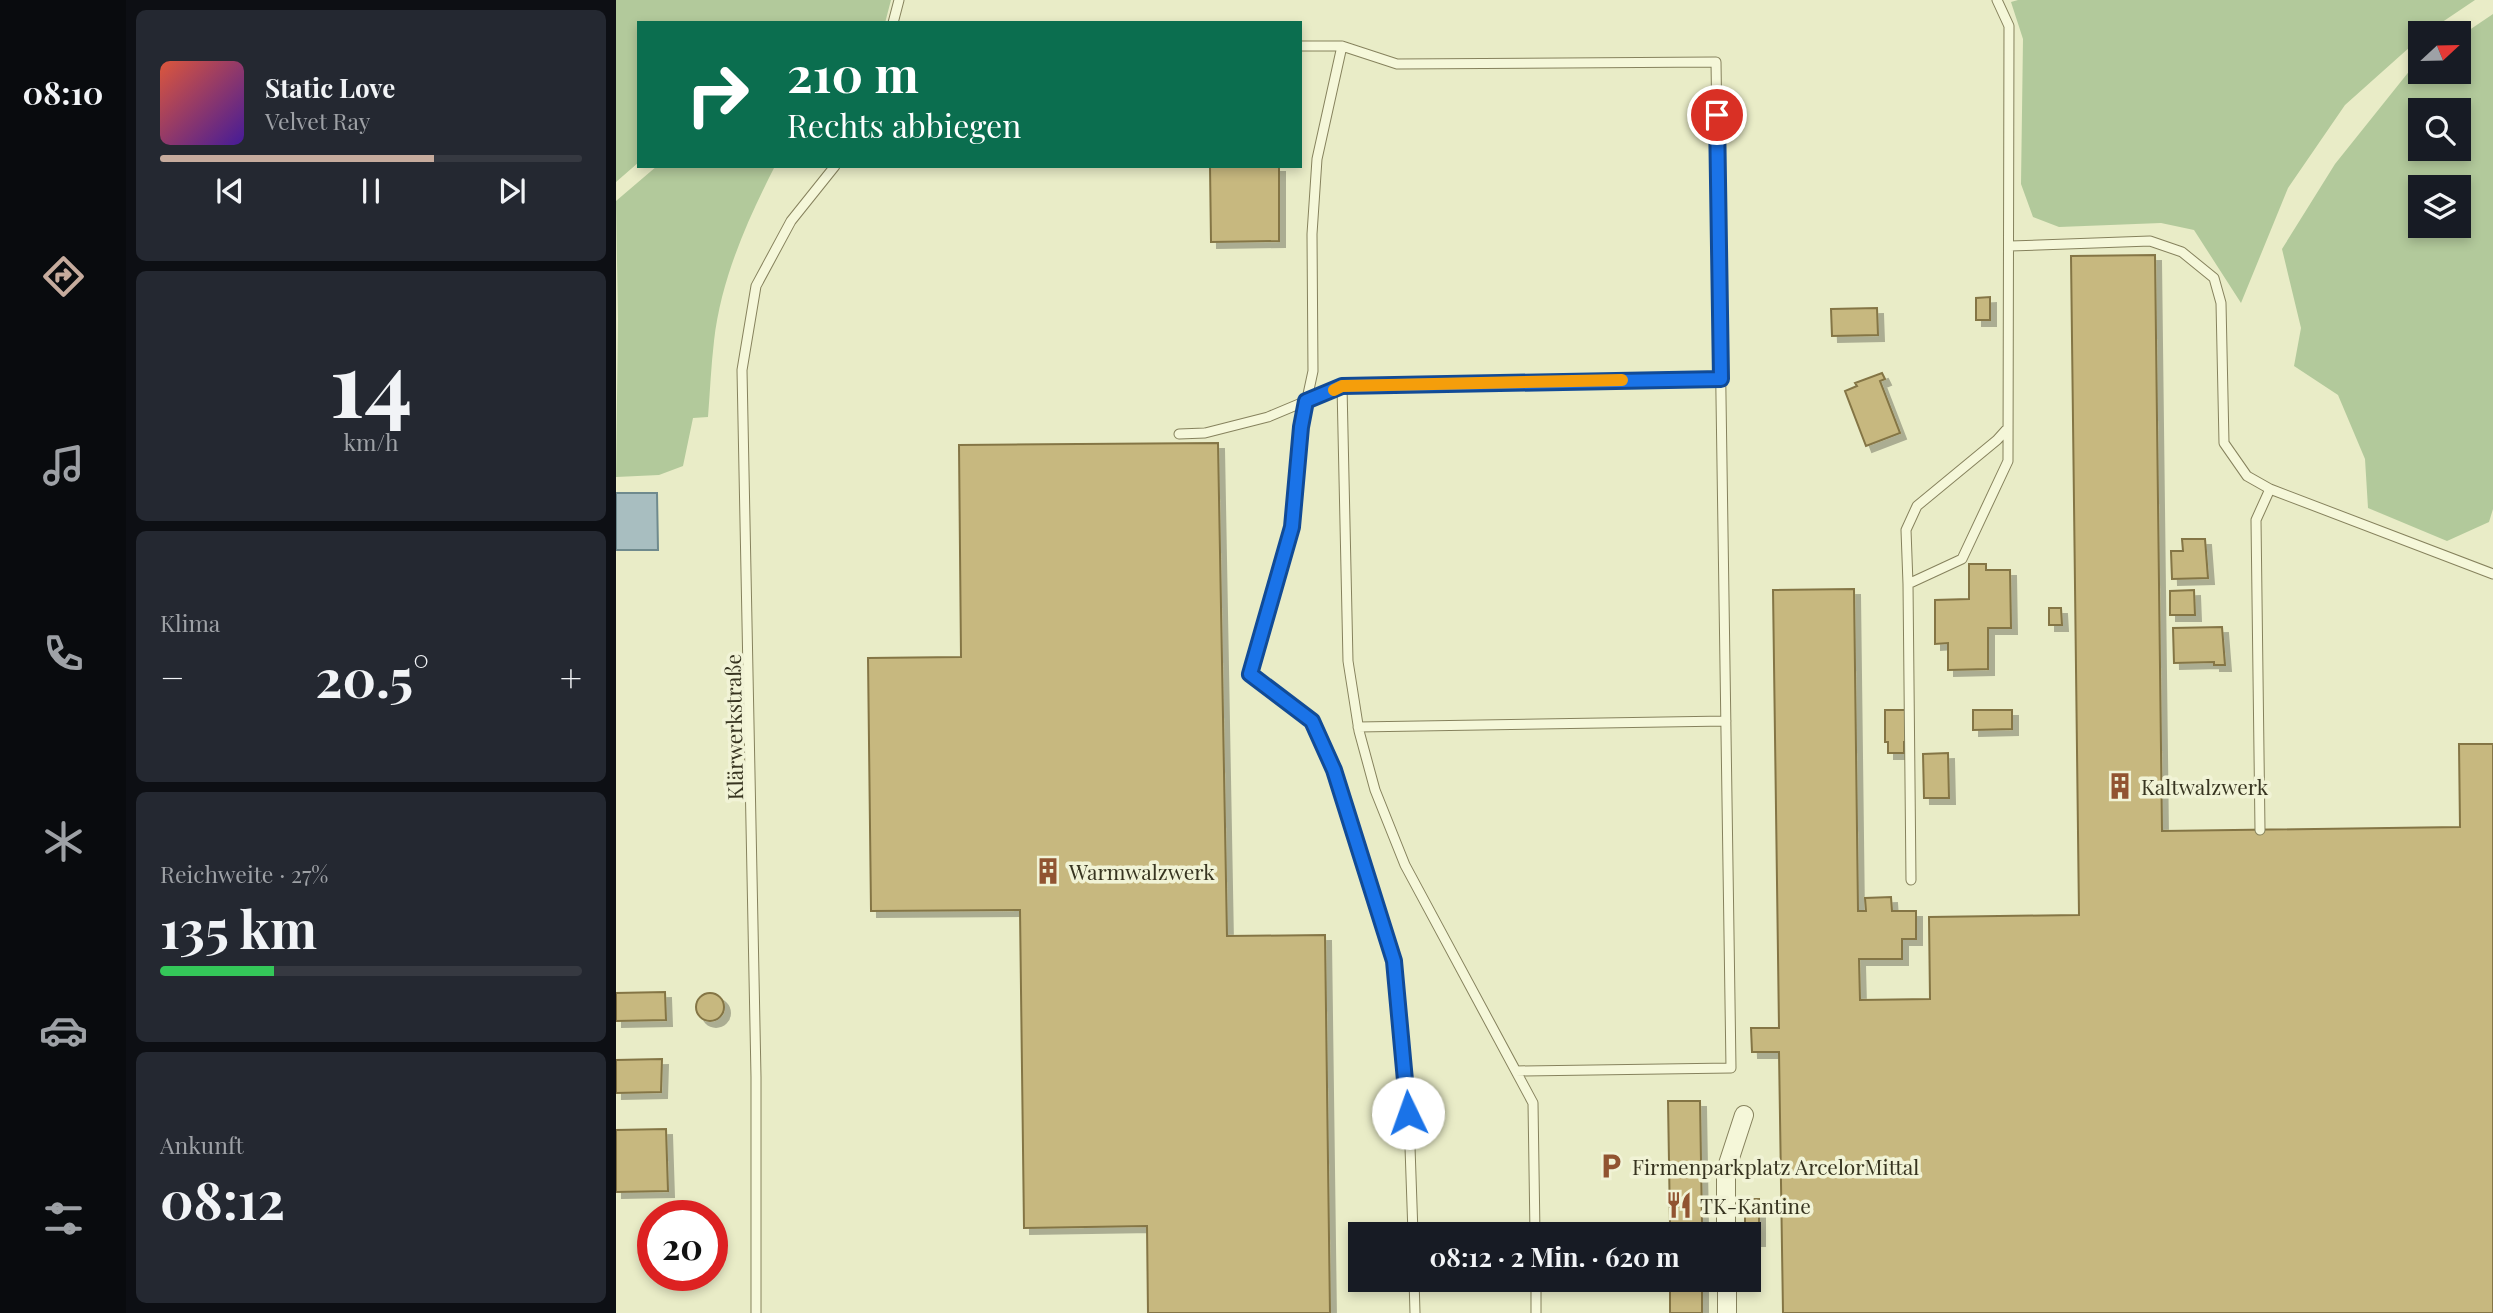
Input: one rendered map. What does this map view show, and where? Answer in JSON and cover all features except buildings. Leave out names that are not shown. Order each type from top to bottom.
[{"type":"street","points":[[1726,1222],[1726,1170],[1744,1115]]},
{"type":"street","points":[[1727,1292],[1727,1313]]},
{"type":"lane","points":[[894,21],[899,0]]},
{"type":"lane","points":[[1908,584],[1962,559],[2008,461],[2009,26],[1997,0]]},
{"type":"lane","points":[[1302,46],[1342,46],[1397,64],[1716,62],[1731,1068],[1516,1070]]},
{"type":"lane","points":[[1342,46],[1317,159],[1312,234],[1313,371],[1301,427],[1292,527],[1250,674],[1312,721],[1334,770],[1394,961],[1408,1089],[1413,1222]]},
{"type":"lane","name":"Klärwerkstraße","points":[[756,1313],[756,1049],[742,370],[756,286],[791,221],[833,168]]},
{"type":"lane","points":[[2010,246],[2150,241],[2182,252],[2214,278],[2221,303],[2224,443],[2247,475],[2270,489],[2493,575]]},
{"type":"lane","points":[[1179,435],[1205,433],[1255,420],[1342,386],[1721,379]]},
{"type":"lane","points":[[1342,386],[1348,661],[1358,727],[1375,790],[1405,865],[1533,1103],[1535,1222]]},
{"type":"lane","points":[[1912,880],[1906,530],[1917,506],[2007,430]]},
{"type":"lane","points":[[2260,830],[2256,520],[2270,489]]},
{"type":"lane","points":[[1358,727],[1726,721]]},
{"type":"lane","points":[[1414,1292],[1415,1313]]},
{"type":"lane","points":[[1536,1292],[1536,1313]]},
{"type":"green space","points":[[616,0],[891,0],[886,21],[637,21],[637,164],[616,182]]},
{"type":"green space","points":[[2475,0],[2444,21],[2408,21],[2408,49],[2345,105],[2288,188],[2241,303],[2194,230],[2161,223],[2059,227],[2033,217],[2021,184],[2023,39],[2011,2]]},
{"type":"green space","points":[[2493,14],[2493,509],[2489,522],[2447,541],[2368,508],[2365,459],[2338,395],[2294,366],[2301,328],[2282,249],[2335,164],[2408,73],[2408,84],[2471,84],[2471,29]]},
{"type":"green space","points":[[655,168],[774,168],[745,229],[723,295],[714,341],[708,417],[693,418],[683,466],[659,475],[616,477],[616,201]]},
{"type":"shaded area","points":[[616,493],[657,493],[658,550],[616,550]]},
{"type":"slow traffic","points":[[1334,390],[1342,386],[1622,380]]},
{"type":"place","name":"Kaltwalzwerk","points":[[2120,786]]},
{"type":"place","name":"Warmwalzwerk","points":[[1048,871]]},
{"type":"place","name":"Firmenparkplatz ArcelorMittal","points":[[1611,1166]]},
{"type":"place","name":"TK-Kantine","points":[[1679,1205]]},
{"type":"route","points":[[1408,1113],[1408,1089],[1394,961],[1334,770],[1312,721],[1250,674],[1292,527],[1306,401],[1342,386],[1721,379],[1717,115]]}]
